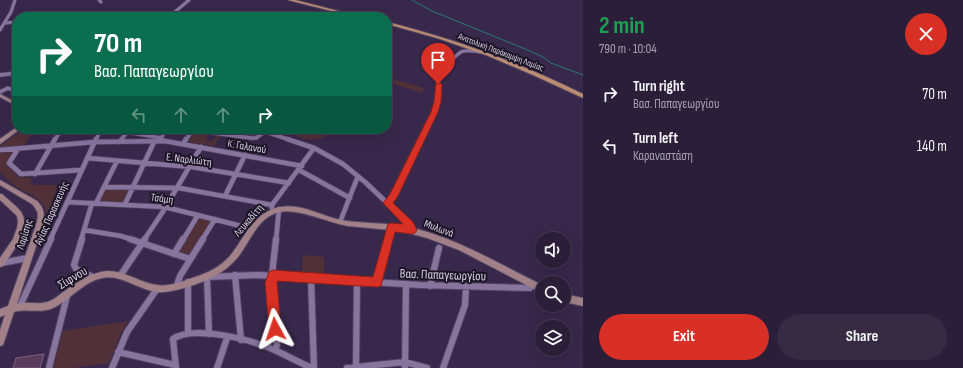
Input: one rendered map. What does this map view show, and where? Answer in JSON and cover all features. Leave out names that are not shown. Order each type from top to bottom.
[{"type":"main road","points":[[290,0],[339,12]]},
{"type":"main road","name":"Ανατολική Παράκαμψη Λαμίας","points":[[392,24],[483,51],[532,71],[583,96]]},
{"type":"street","points":[[0,30],[5,23],[15,0]]},
{"type":"street","points":[[175,12],[189,0]]},
{"type":"street","points":[[5,23],[12,22]]},
{"type":"street","points":[[387,203],[394,196],[434,112],[439,90],[438,78],[441,72],[460,51],[483,51]]},
{"type":"street","points":[[0,75],[12,74]]},
{"type":"street","points":[[0,92],[8,88],[12,90]]},
{"type":"street","points":[[0,95],[12,102]]},
{"type":"street","points":[[0,139],[12,132]]},
{"type":"street","points":[[36,174],[58,134]]},
{"type":"street","name":"Αγίας Παρασκευής","points":[[20,306],[98,134]]},
{"type":"street","points":[[119,142],[126,134]]},
{"type":"street","points":[[140,134],[161,140],[163,134]]},
{"type":"street","points":[[183,144],[190,134]]},
{"type":"street","points":[[225,134],[251,138],[256,138],[263,134]]},
{"type":"street","points":[[272,134],[314,148],[340,162],[358,176],[387,203],[410,225],[412,230]]},
{"type":"street","points":[[0,142],[8,135]]},
{"type":"street","name":"Κ. Γαλανού","points":[[0,151],[94,142],[154,142],[161,140],[245,155],[300,168],[350,198]]},
{"type":"street","points":[[125,204],[154,142]]},
{"type":"street","points":[[120,276],[202,147]]},
{"type":"street","name":"Λευκαδίτη","points":[[157,289],[207,277],[230,262],[251,230],[275,208],[289,183],[314,148]]},
{"type":"street","points":[[18,149],[10,160],[10,164],[21,174],[81,170]]},
{"type":"street","points":[[225,196],[245,155]]},
{"type":"street","name":"Ε. Ναρλιώτη","points":[[87,158],[189,167],[289,183]]},
{"type":"street","points":[[93,277],[74,267],[84,230],[94,203],[117,161]]},
{"type":"street","points":[[340,222],[358,176]]},
{"type":"street","name":"Λαρίσης","points":[[0,182],[9,189],[32,201],[41,211],[40,224],[0,342]]},
{"type":"street","points":[[104,187],[176,188],[225,196],[275,208],[273,275],[271,283],[276,345],[275,350]]},
{"type":"street","points":[[0,196],[18,213],[21,219],[16,239],[0,263]]},
{"type":"street","name":"Τσάμη","points":[[67,202],[165,207],[245,227],[251,230]]},
{"type":"street","name":"Μυλωνά","points":[[275,208],[292,209],[356,225],[412,230],[459,248],[533,285]]},
{"type":"street","points":[[174,254],[198,215]]},
{"type":"street","points":[[177,285],[190,259],[215,219]]},
{"type":"street","points":[[377,282],[391,227]]},
{"type":"street","points":[[84,230],[121,236],[190,259]]},
{"type":"street","points":[[430,286],[439,248]]},
{"type":"street","points":[[0,263],[28,258]]},
{"type":"street","name":"Σίφνου","points":[[0,313],[20,306],[46,306],[93,277],[108,274],[120,276],[157,289]]},
{"type":"street","points":[[235,275],[241,340]]},
{"type":"street","name":"Βασ. Παπαγεωργίου","points":[[207,277],[273,275],[430,286],[530,288],[533,285]]},
{"type":"street","points":[[207,277],[209,334]]},
{"type":"street","points":[[118,352],[176,366],[172,341],[174,336],[180,333],[188,332],[241,340],[275,350],[313,368],[311,278]]},
{"type":"street","points":[[354,368],[357,281]]},
{"type":"street","points":[[188,282],[188,332]]},
{"type":"street","points":[[405,365],[406,284]]},
{"type":"street","points":[[444,368],[465,305],[466,286]]},
{"type":"street","points":[[112,368],[132,323],[157,289]]},
{"type":"street","points":[[49,368],[67,294]]},
{"type":"street","points":[[571,299],[583,302]]},
{"type":"street","points":[[217,368],[227,338]]},
{"type":"street","points":[[347,368],[405,365],[427,368]]},
{"type":"shaded area","points":[[392,79],[424,88],[422,93],[392,84]]},
{"type":"shaded area","points":[[17,134],[30,134],[23,147],[0,147]]},
{"type":"shaded area","points":[[194,134],[209,134],[206,140],[213,141],[217,135],[220,136],[214,146],[188,142]]},
{"type":"shaded area","points":[[293,134],[326,134],[320,139],[310,140]]},
{"type":"shaded area","points":[[15,151],[7,165],[19,177],[32,178],[30,184],[58,185],[52,202],[52,212],[46,213],[42,203],[34,196],[14,185],[0,172],[0,153]]},
{"type":"shaded area","points":[[105,187],[131,188],[125,202],[98,201]]},
{"type":"shaded area","points":[[199,217],[212,220],[191,255],[178,251]]},
{"type":"shaded area","points":[[303,255],[324,257],[324,274],[302,273]]},
{"type":"shaded area","points":[[128,321],[121,333],[109,363],[73,368],[53,368],[63,331]]},
{"type":"building","points":[[44,354],[40,368],[13,368],[16,358]]},
{"type":"waterway","points":[[412,0],[432,11],[530,51],[543,57],[551,63],[583,75]]},
{"type":"route","points":[[275,329],[271,283],[273,275],[377,282],[391,227],[412,230],[410,225],[387,203],[394,196],[434,112],[439,90],[438,84]]}]
